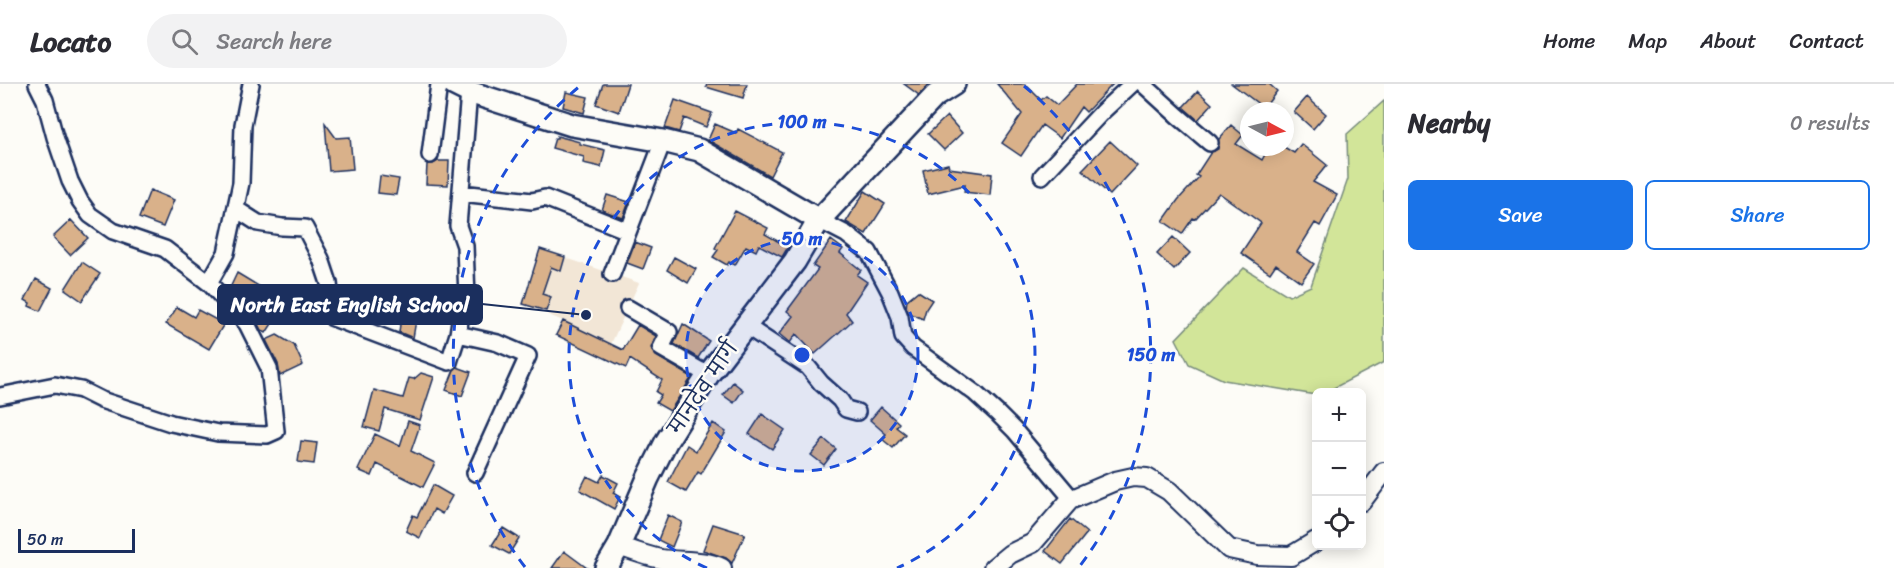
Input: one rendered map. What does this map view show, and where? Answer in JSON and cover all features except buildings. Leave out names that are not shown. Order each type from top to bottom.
[{"type":"main road","name":"मानदेव मार्ग","points":[[606,568],[619,546],[666,442],[708,375],[795,261],[819,220],[935,96],[954,84]]},
{"type":"main road","points":[[461,88],[572,125],[663,141],[699,150],[819,220]]},
{"type":"street","points":[[0,396],[56,385],[81,390],[102,400],[171,423],[218,433],[267,435],[276,431],[269,368],[248,324],[209,283],[165,249],[113,231],[90,214],[80,201],[70,181],[45,100],[37,84]]},
{"type":"street","points":[[209,283],[226,253],[236,209],[241,183],[243,125],[251,84]]},
{"type":"street","points":[[430,155],[439,84]]},
{"type":"street","points":[[1042,176],[1103,111],[1132,84]]},
{"type":"street","points":[[1143,84],[1210,143]]},
{"type":"street","points":[[236,209],[258,223],[305,228],[321,259],[329,283],[333,318],[449,362],[458,334],[463,301],[467,297],[465,246],[458,226],[461,88]]},
{"type":"street","points":[[612,274],[663,141]]},
{"type":"street","points":[[460,193],[532,201],[545,198],[628,231]]},
{"type":"street","points":[[819,220],[846,234],[869,252],[900,317],[903,337],[913,348],[975,393],[1016,431],[1067,493],[1070,500]]},
{"type":"street","points":[[628,308],[669,332],[661,348],[708,375]]},
{"type":"street","points":[[746,326],[808,367],[846,409],[857,412]]},
{"type":"street","points":[[458,334],[498,343],[528,356],[476,473]]},
{"type":"street","points":[[1366,496],[1384,472]]},
{"type":"street","points":[[993,568],[1010,554],[1033,543],[1070,500],[1115,481],[1133,477],[1147,478],[1169,491],[1229,549],[1257,555],[1291,556],[1312,544]]},
{"type":"street","points":[[619,546],[659,558],[703,563],[722,568]]},
{"type":"shaded area","points":[[540,249],[639,283],[611,344],[633,354],[626,368],[556,335],[563,321],[523,304]]},
{"type":"green space","points":[[1384,101],[1384,362],[1334,388],[1312,388],[1312,394],[1224,380],[1189,364],[1176,339],[1244,268],[1289,296],[1311,286],[1348,179],[1347,134]]},
{"type":"place","name":"North East English School","points":[[586,315]]}]
